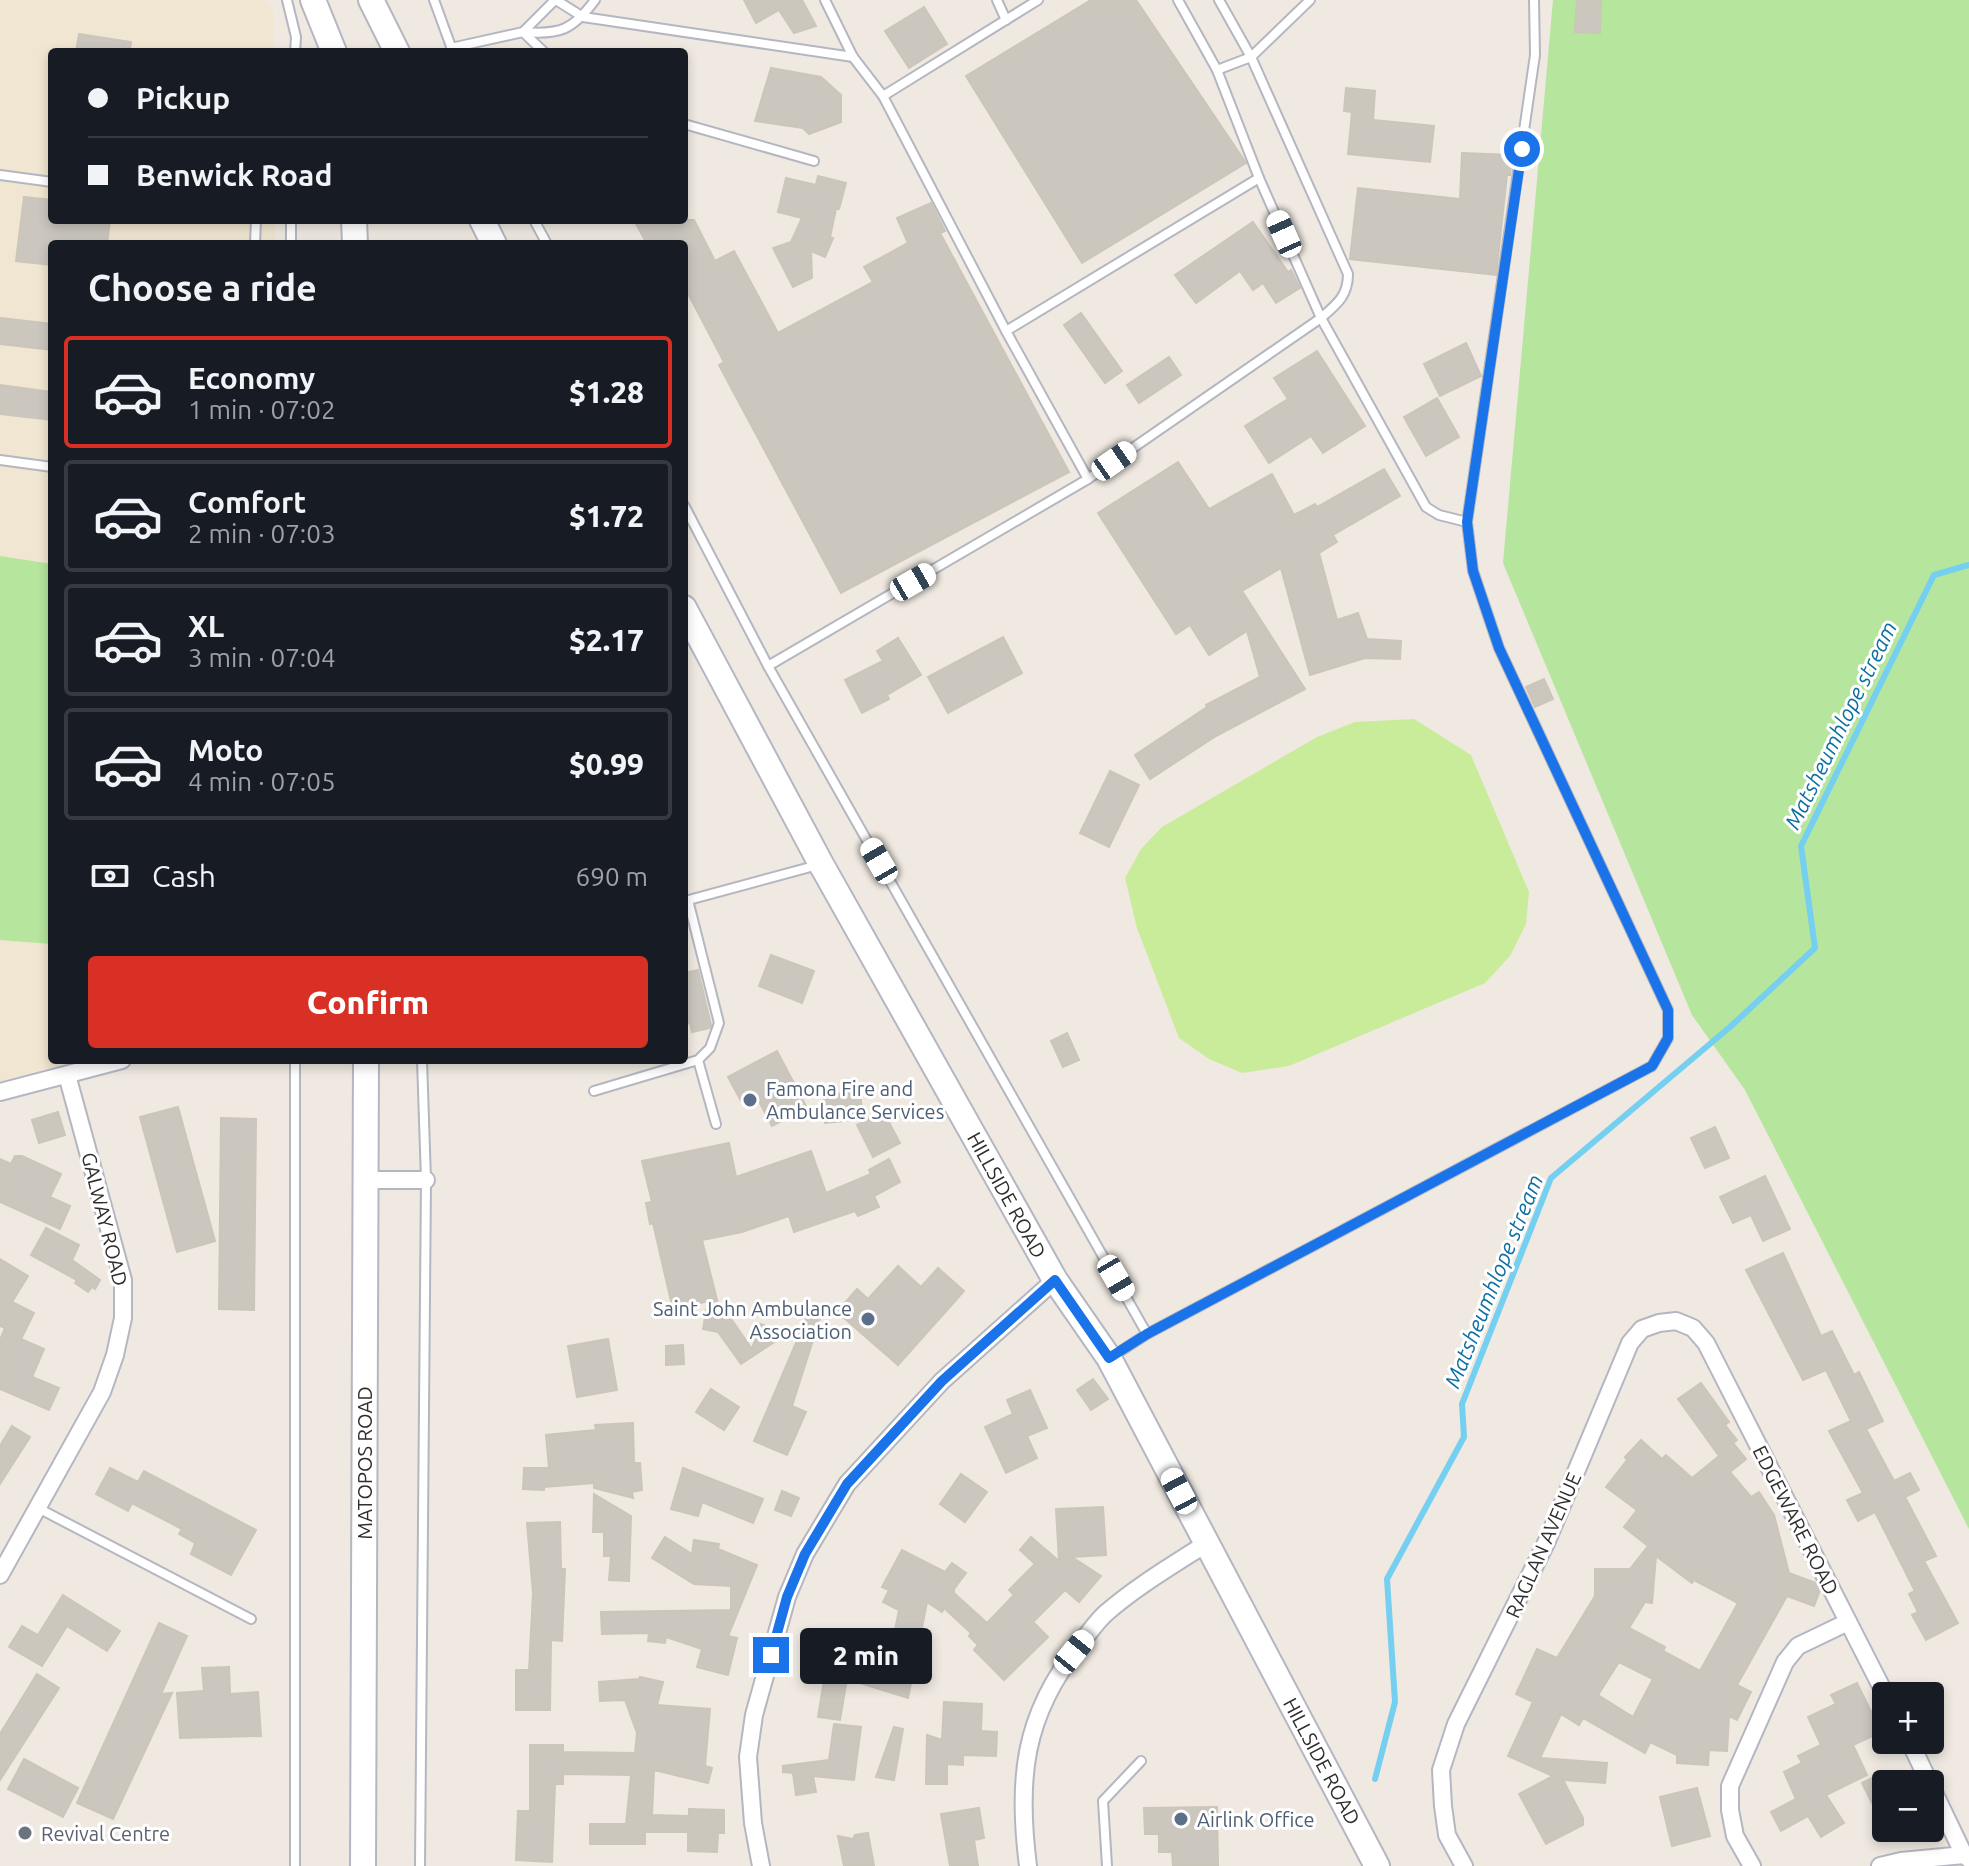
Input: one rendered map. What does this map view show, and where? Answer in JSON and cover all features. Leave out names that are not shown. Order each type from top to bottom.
[{"type":"street","points":[[313,0],[332,48]]},
{"type":"street","points":[[371,0],[395,48]]},
{"type":"street","name":"HILLSIDE ROAD","points":[[688,615],[821,864],[1055,1280],[1109,1358],[1377,1866]]},
{"type":"street","points":[[0,1092],[107,1064]]},
{"type":"street","name":"MATOPOS ROAD","points":[[363,1866],[366,1064]]},
{"type":"street","name":"GALWAY ROAD","points":[[0,1575],[102,1392],[115,1355],[123,1318],[123,1280],[67,1075]]},
{"type":"street","points":[[364,1180],[426,1180]]},
{"type":"street","points":[[761,1866],[753,1823],[748,1757],[754,1715],[787,1597],[805,1554],[847,1484],[942,1381],[1055,1280]]},
{"type":"street","name":"RAGLAN AVENUE","points":[[1464,1866],[1447,1835],[1441,1770],[1456,1724],[1547,1541],[1630,1343],[1642,1329],[1676,1321],[1693,1328],[1706,1343]]},
{"type":"street","name":"EDGEWARE ROAD","points":[[1706,1343],[1879,1682]]},
{"type":"street","points":[[1028,1866],[1022,1782],[1038,1716],[1059,1671],[1104,1615],[1151,1579],[1207,1543]]},
{"type":"street","points":[[1752,1866],[1735,1836],[1730,1786],[1785,1662],[1798,1646],[1848,1622]]},
{"type":"street","points":[[1880,1866],[1901,1861],[1966,1857],[1944,1812]]},
{"type":"lane","points":[[287,0],[296,37],[295,48]]},
{"type":"lane","points":[[523,32],[556,0],[583,17],[853,57]]},
{"type":"lane","points":[[460,48],[523,32],[544,34],[566,30],[583,17],[595,0]]},
{"type":"lane","points":[[825,0],[853,57],[883,96],[1006,331],[1088,479]]},
{"type":"lane","points":[[997,0],[1006,20]]},
{"type":"lane","points":[[883,96],[1038,0]]},
{"type":"lane","points":[[1178,0],[1217,70],[1259,178],[1321,318],[1426,507],[1439,515],[1467,522]]},
{"type":"lane","points":[[768,666],[1088,479],[1321,318],[1342,300],[1348,287],[1348,274],[1251,57],[1219,0]]},
{"type":"lane","points":[[1217,70],[1251,57],[1310,0]]},
{"type":"lane","points":[[1109,1358],[1147,1334],[1652,1066],[1668,1038],[1668,1010],[1499,648],[1473,571],[1467,522],[1535,55],[1534,0]]},
{"type":"lane","points":[[435,1],[451,48]]},
{"type":"lane","points":[[523,32],[540,48]]},
{"type":"lane","points":[[688,125],[814,161]]},
{"type":"lane","points":[[0,175],[48,181]]},
{"type":"lane","points":[[1006,331],[1259,178]]},
{"type":"lane","points":[[0,460],[48,466]]},
{"type":"lane","points":[[688,513],[768,666],[1147,1334]]},
{"type":"lane","points":[[688,900],[821,864]]},
{"type":"lane","points":[[688,908],[719,1023],[710,1048],[698,1060],[688,1063]]},
{"type":"lane","points":[[698,1060],[716,1124]]},
{"type":"lane","points":[[295,1064],[295,1866]]},
{"type":"lane","points":[[420,1866],[426,1180],[422,1064]]},
{"type":"lane","points":[[594,1091],[685,1064]]},
{"type":"lane","points":[[37,1508],[251,1619]]},
{"type":"lane","points":[[1107,1866],[1103,1801],[1141,1761]]},
{"type":"shaded area","points":[[0,0],[267,0],[273,12],[273,48],[48,48],[48,224],[275,224],[275,240],[48,240],[48,1064],[64,1064],[0,1081]]},
{"type":"green space","points":[[1553,0],[1969,0],[1969,1529],[1745,1090],[1692,1015],[1503,563]]},
{"type":"green space","points":[[0,556],[48,563],[48,944],[0,940]]},
{"type":"green space","points":[[1414,719],[1471,755],[1529,892],[1526,924],[1510,956],[1485,983],[1289,1066],[1242,1073],[1209,1059],[1179,1038],[1137,928],[1125,878],[1141,849],[1162,827],[1317,737],[1355,722]]},
{"type":"building","points":[[744,0],[802,0],[816,26],[794,33],[779,10],[756,23]]},
{"type":"building","points":[[1091,0],[1136,0],[1246,163],[1082,263],[966,76]]},
{"type":"building","points":[[1577,0],[1601,0],[1600,33],[1575,32]]},
{"type":"building","points":[[924,7],[947,44],[909,68],[885,31]]},
{"type":"building","points":[[79,34],[131,42],[130,48],[77,48]]},
{"type":"building","points":[[771,68],[821,77],[841,95],[841,122],[809,134],[803,128],[755,121]]},
{"type":"building","points":[[1346,88],[1375,91],[1373,120],[1434,126],[1430,162],[1348,154],[1352,112],[1344,111]]},
{"type":"building","points":[[1462,153],[1512,155],[1496,275],[1350,259],[1358,188],[1460,199]]},
{"type":"building","points":[[818,176],[846,183],[839,209],[836,209],[830,237],[833,238],[825,257],[811,251],[812,278],[793,287],[773,248],[791,242],[802,218],[778,212],[786,178],[816,185]]},
{"type":"building","points":[[24,197],[48,200],[48,224],[110,224],[108,240],[48,240],[48,265],[16,261]]},
{"type":"building","points":[[931,203],[945,231],[940,233],[1069,472],[841,593],[719,365],[724,362],[688,294],[688,240],[645,240],[636,224],[688,224],[688,220],[694,220],[715,261],[734,251],[778,333],[873,282],[864,267],[908,243],[897,218]]},
{"type":"building","points":[[1253,222],[1288,272],[1291,270],[1300,288],[1276,303],[1263,283],[1253,290],[1240,271],[1196,303],[1175,275]]},
{"type":"building","points":[[1081,313],[1122,371],[1105,383],[1064,325]]},
{"type":"building","points":[[0,318],[48,324],[48,350],[0,344]]},
{"type":"building","points":[[1466,343],[1481,376],[1440,396],[1424,364]]},
{"type":"building","points":[[1317,351],[1365,426],[1323,453],[1311,436],[1269,463],[1245,426],[1288,399],[1274,378]]},
{"type":"building","points":[[1169,357],[1181,375],[1139,403],[1127,385]]},
{"type":"building","points":[[0,385],[48,391],[48,420],[0,414]]},
{"type":"building","points":[[1437,398],[1459,437],[1426,456],[1404,417]]},
{"type":"building","points":[[1178,462],[1209,509],[1272,474],[1294,515],[1315,504],[1317,507],[1384,469],[1400,496],[1333,535],[1337,542],[1319,553],[1337,620],[1358,613],[1367,639],[1401,641],[1400,659],[1365,658],[1310,675],[1281,568],[1242,591],[1305,689],[1216,736],[1150,779],[1135,755],[1206,705],[1260,677],[1247,631],[1209,655],[1190,625],[1176,634],[1098,513]]},
{"type":"building","points":[[1003,637],[1022,673],[948,713],[928,677]]},
{"type":"building","points":[[898,638],[921,675],[887,695],[889,699],[862,713],[845,680],[883,661],[877,651]]},
{"type":"building","points":[[1544,679],[1553,699],[1535,707],[1526,687]]},
{"type":"building","points":[[1110,771],[1139,785],[1109,847],[1080,833]]},
{"type":"building","points":[[771,955],[814,971],[802,1003],[759,986]]},
{"type":"building","points":[[698,970],[710,1028],[692,1032],[688,1023],[688,972]]},
{"type":"building","points":[[1067,1033],[1079,1060],[1063,1067],[1051,1041]]},
{"type":"building","points":[[777,1051],[807,1108],[772,1126],[755,1094],[741,1101],[728,1077]]},
{"type":"building","points":[[860,1092],[863,1119],[825,1123],[823,1095]]},
{"type":"building","points":[[178,1107],[215,1241],[177,1252],[140,1117]]},
{"type":"building","points":[[883,1111],[900,1143],[873,1157],[857,1125]]},
{"type":"building","points":[[58,1112],[65,1135],[39,1143],[32,1120]]},
{"type":"building","points":[[221,1118],[256,1119],[254,1310],[219,1309]]},
{"type":"building","points":[[1715,1127],[1729,1158],[1705,1168],[1691,1138]]},
{"type":"building","points":[[729,1143],[736,1177],[811,1151],[826,1193],[871,1174],[869,1170],[889,1159],[900,1182],[874,1196],[879,1207],[858,1216],[855,1211],[794,1232],[789,1216],[742,1232],[702,1240],[720,1312],[727,1313],[752,1349],[760,1324],[788,1333],[741,1364],[718,1332],[703,1329],[708,1301],[673,1310],[653,1223],[650,1224],[646,1203],[652,1202],[642,1161]]},
{"type":"building","points":[[15,1156],[22,1156],[61,1174],[50,1197],[70,1206],[60,1229],[0,1202],[0,1159],[11,1164]]},
{"type":"building","points":[[1765,1176],[1790,1229],[1763,1241],[1751,1215],[1733,1223],[1720,1197]]},
{"type":"building","points":[[46,1228],[79,1245],[72,1260],[100,1280],[95,1289],[92,1287],[88,1292],[75,1283],[77,1280],[31,1255]]},
{"type":"building","points":[[1783,1253],[1821,1336],[1832,1331],[1854,1375],[1859,1372],[1883,1421],[1866,1429],[1894,1481],[1910,1473],[1919,1490],[1905,1497],[1936,1556],[1924,1561],[1958,1623],[1926,1640],[1912,1615],[1918,1612],[1909,1594],[1915,1591],[1875,1512],[1858,1521],[1847,1500],[1863,1493],[1829,1431],[1851,1421],[1826,1370],[1803,1380],[1746,1270]]},
{"type":"building","points":[[0,1259],[28,1276],[12,1302],[34,1313],[21,1339],[44,1349],[32,1377],[59,1388],[49,1410],[0,1389],[0,1340],[5,1328],[0,1326]]},
{"type":"building","name":"Saint John Ambulance Association","points":[[898,1266],[921,1287],[938,1268],[964,1291],[898,1365],[837,1312],[857,1289],[868,1299]]},
{"type":"building","points":[[810,1310],[821,1315],[792,1406],[806,1412],[787,1455],[754,1441]]},
{"type":"building","points":[[608,1339],[617,1390],[577,1397],[568,1346]]},
{"type":"building","points":[[683,1345],[684,1364],[666,1365],[666,1346]]},
{"type":"building","points":[[1093,1379],[1108,1399],[1091,1410],[1077,1390]]},
{"type":"building","points":[[1701,1383],[1729,1422],[1725,1425],[1737,1440],[1733,1443],[1746,1459],[1730,1472],[1751,1497],[1759,1492],[1774,1515],[1789,1573],[1816,1583],[1820,1590],[1814,1606],[1787,1596],[1737,1685],[1751,1692],[1737,1720],[1729,1716],[1727,1751],[1709,1750],[1708,1765],[1677,1763],[1677,1755],[1650,1742],[1645,1753],[1583,1718],[1579,1725],[1561,1714],[1540,1758],[1607,1763],[1605,1783],[1563,1780],[1583,1818],[1583,1825],[1546,1844],[1519,1794],[1553,1776],[1508,1756],[1533,1702],[1516,1694],[1537,1649],[1557,1658],[1595,1596],[1595,1569],[1630,1569],[1648,1546],[1624,1527],[1637,1510],[1606,1487],[1627,1460],[1625,1457],[1641,1440],[1662,1459],[1666,1455],[1692,1478],[1719,1456],[1678,1399]],"holes":[[[1656,1556],[1692,1583],[1694,1580],[1738,1603],[1700,1671],[1629,1628],[1645,1602],[1652,1603]],[[1619,1662],[1653,1679],[1633,1717],[1598,1695]]]},
{"type":"building","points":[[711,1389],[739,1407],[724,1430],[696,1412]]},
{"type":"building","points":[[1030,1390],[1047,1428],[1027,1436],[1037,1458],[1006,1473],[985,1427],[1013,1414],[1007,1400]]},
{"type":"building","points":[[633,1423],[634,1463],[640,1463],[642,1490],[632,1492],[633,1498],[594,1488],[594,1483],[544,1487],[544,1490],[523,1489],[524,1468],[549,1468],[546,1435],[596,1430],[595,1425]]},
{"type":"building","points":[[12,1426],[30,1437],[0,1484],[0,1446]]},
{"type":"building","points":[[110,1468],[138,1482],[144,1471],[256,1530],[231,1575],[191,1554],[195,1543],[179,1534],[182,1529],[132,1503],[128,1511],[96,1494]]},
{"type":"building","points":[[683,1468],[763,1499],[753,1523],[702,1502],[698,1516],[671,1509]]},
{"type":"building","points":[[961,1474],[987,1492],[965,1522],[940,1504]]},
{"type":"building","points":[[782,1491],[799,1498],[791,1516],[775,1510]]},
{"type":"building","points":[[594,1494],[631,1516],[629,1581],[609,1580],[611,1556],[604,1556],[604,1532],[593,1532]]},
{"type":"building","points":[[1103,1507],[1106,1555],[1072,1557],[1101,1576],[1079,1602],[1065,1590],[1033,1622],[1048,1637],[1004,1680],[974,1650],[978,1645],[969,1636],[971,1633],[944,1608],[942,1612],[927,1602],[908,1698],[847,1679],[840,1720],[818,1717],[828,1656],[834,1657],[840,1629],[892,1645],[899,1610],[883,1602],[889,1590],[882,1587],[902,1550],[945,1572],[952,1563],[966,1573],[954,1593],[987,1623],[1014,1595],[1009,1590],[1035,1564],[1020,1550],[1031,1537],[1059,1561],[1056,1509]]},
{"type":"building","points":[[560,1522],[561,1569],[565,1569],[562,1641],[551,1640],[550,1710],[516,1710],[516,1670],[529,1670],[533,1593],[527,1523]]},
{"type":"building","points":[[665,1537],[692,1554],[694,1540],[719,1544],[718,1549],[757,1565],[728,1636],[737,1638],[728,1675],[697,1667],[702,1649],[666,1637],[665,1643],[648,1641],[649,1633],[602,1634],[601,1612],[731,1610],[731,1586],[694,1584],[652,1558]]},
{"type":"building","points":[[63,1595],[120,1631],[107,1651],[67,1626],[42,1666],[9,1647],[22,1626],[38,1635]]},
{"type":"building","points":[[159,1623],[187,1636],[161,1694],[172,1693],[113,1819],[77,1803]]},
{"type":"building","points":[[229,1667],[230,1694],[258,1692],[261,1736],[180,1738],[177,1693],[204,1691],[202,1668]]},
{"type":"building","points":[[37,1674],[59,1688],[0,1780],[0,1734]]},
{"type":"building","points":[[640,1677],[663,1682],[657,1705],[710,1709],[705,1766],[712,1768],[708,1783],[654,1770],[652,1815],[689,1816],[689,1809],[724,1810],[724,1833],[718,1833],[717,1852],[688,1851],[688,1832],[645,1832],[645,1844],[590,1844],[590,1824],[626,1824],[631,1775],[563,1774],[563,1784],[555,1784],[552,1862],[516,1860],[518,1811],[530,1811],[530,1745],[563,1745],[563,1752],[635,1753],[637,1733],[625,1700],[600,1701],[599,1682]]},
{"type":"building","points":[[1857,1683],[1872,1714],[1872,1736],[1853,1745],[1867,1775],[1826,1795],[1844,1823],[1821,1837],[1808,1816],[1781,1831],[1771,1812],[1796,1799],[1784,1772],[1802,1763],[1798,1756],[1821,1745],[1808,1717],[1836,1704],[1831,1695]]},
{"type":"building","points":[[944,1702],[982,1704],[981,1731],[997,1732],[996,1756],[963,1755],[963,1765],[947,1764],[947,1784],[926,1784],[927,1735],[942,1740]]},
{"type":"building","points":[[834,1724],[861,1727],[854,1780],[813,1776],[816,1792],[796,1795],[793,1773],[783,1772],[783,1766],[829,1760]]},
{"type":"building","points":[[894,1727],[903,1729],[894,1780],[876,1777]]},
{"type":"building","points":[[24,1759],[78,1788],[63,1817],[8,1789]]},
{"type":"building","points":[[1872,1778],[1872,1803],[1862,1783]]},
{"type":"building","points":[[1697,1788],[1710,1836],[1672,1846],[1660,1797]]},
{"type":"building","points":[[1217,1807],[1218,1866],[1173,1866],[1172,1852],[1159,1852],[1159,1834],[1145,1834],[1144,1808]]},
{"type":"building","points":[[979,1808],[984,1838],[974,1840],[978,1866],[950,1866],[941,1814]]},
{"type":"building","points":[[868,1833],[874,1866],[844,1866],[838,1836],[853,1839],[855,1835]]},
{"type":"waterway","name":"Matsheumhlope stream","points":[[1375,1779],[1395,1702],[1387,1579],[1464,1437],[1462,1404],[1551,1178],[1730,1027],[1815,948],[1801,846],[1934,575],[1969,565]]},
{"type":"place","name":"Famona Fire and Ambulance Services","points":[[750,1100]]},
{"type":"place","name":"Saint John Ambulance Association","points":[[868,1319]]},
{"type":"place","name":"Airlink Office","points":[[1181,1819]]},
{"type":"place","name":"Revival Centre","points":[[25,1833]]},
{"type":"route","points":[[771,1655],[787,1597],[805,1554],[847,1484],[942,1381],[1055,1280],[1109,1358],[1147,1334],[1652,1066],[1668,1038],[1668,1010],[1499,648],[1473,571],[1467,522],[1522,149]]}]
